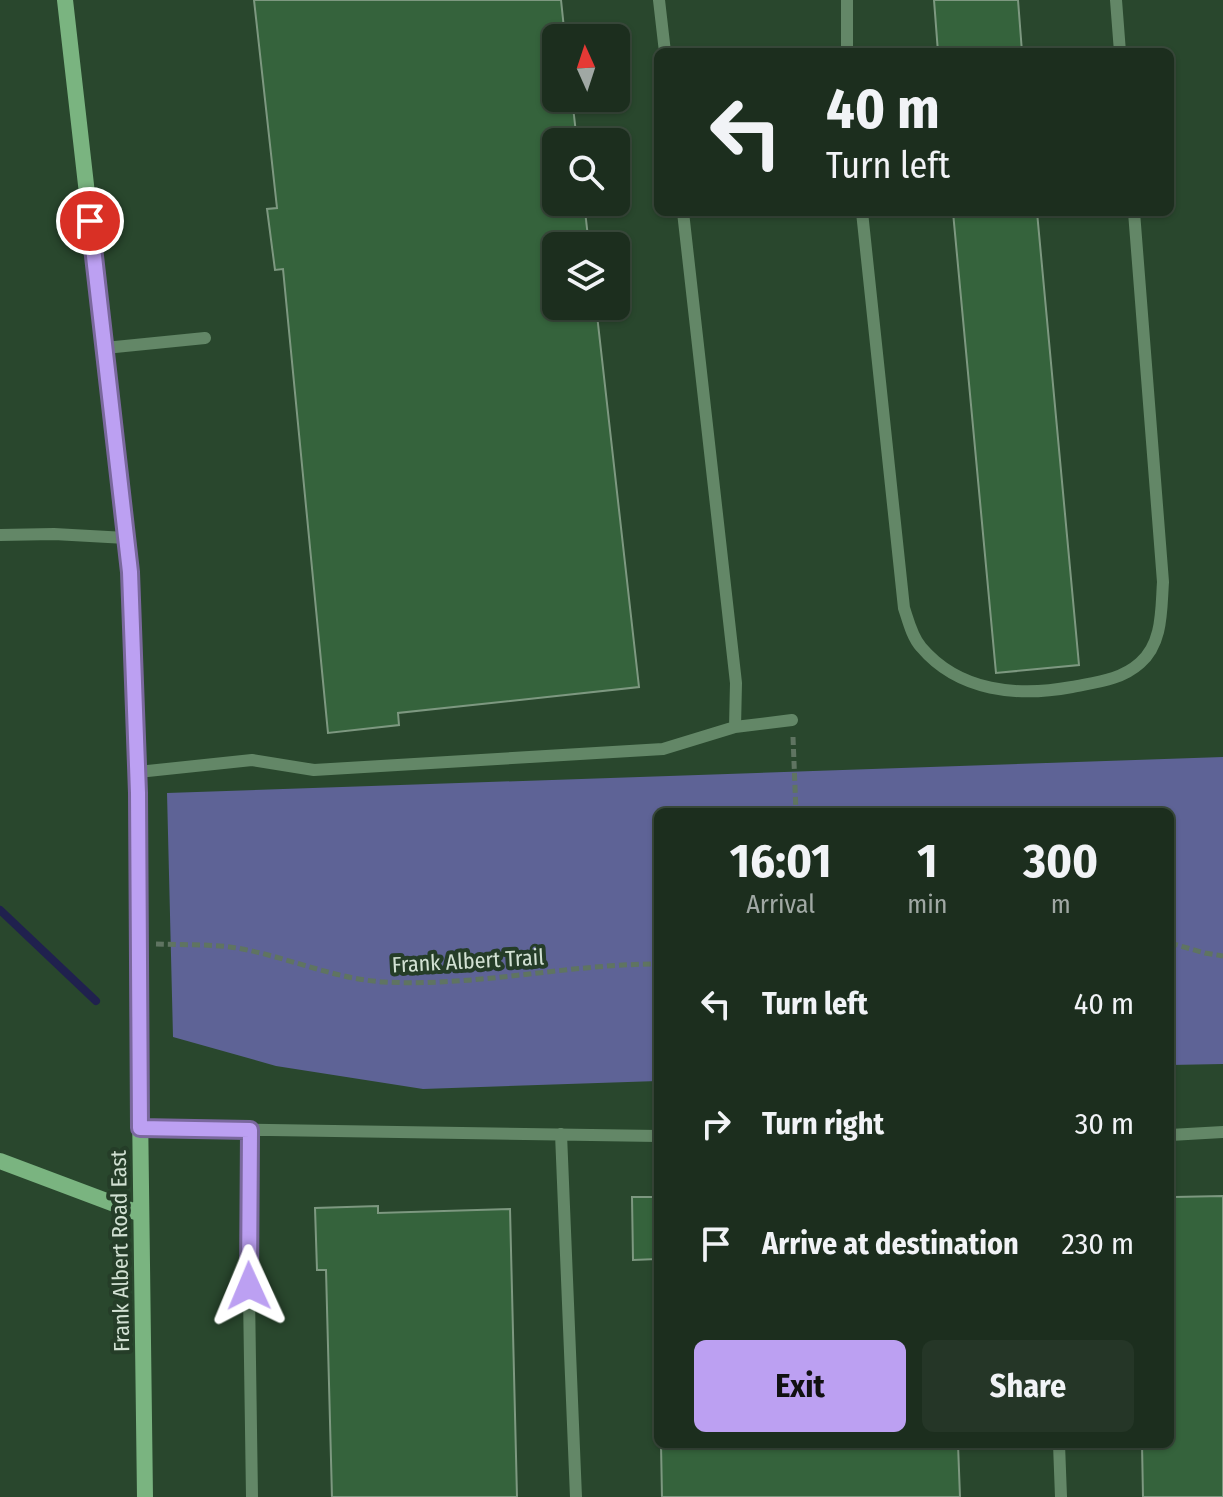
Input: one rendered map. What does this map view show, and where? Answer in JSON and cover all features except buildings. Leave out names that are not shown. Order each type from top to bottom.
[{"type":"street","name":"Frank Albert Road East","points":[[65,0],[132,600],[138,772],[145,1497]]},
{"type":"street","points":[[0,1161],[141,1214]]},
{"type":"lane","points":[[659,0],[665,48]]},
{"type":"lane","points":[[847,0],[847,48]]},
{"type":"lane","points":[[1116,0],[1120,48]]},
{"type":"lane","points":[[683,216],[736,683],[735,727]]},
{"type":"lane","points":[[862,216],[904,608],[918,644],[945,670],[977,684],[1008,692],[1056,690],[1115,679],[1142,662],[1158,636],[1163,582],[1134,216]]},
{"type":"lane","points":[[105,348],[205,338]]},
{"type":"lane","points":[[0,535],[126,538]]},
{"type":"lane","points":[[138,772],[252,760],[314,770],[663,749],[735,727],[792,720]]},
{"type":"lane","points":[[140,1128],[654,1136]]},
{"type":"lane","points":[[250,1130],[248,1226],[252,1497]]},
{"type":"lane","points":[[1174,1135],[1223,1132]]},
{"type":"lane","points":[[561,1134],[576,1497]]},
{"type":"lane","points":[[1059,1448],[1061,1497]]},
{"type":"path","points":[[792,720],[796,808]]},
{"type":"path","name":"Frank Albert Trail","points":[[139,943],[231,947],[381,982],[431,983],[542,974],[612,964],[654,964]]},
{"type":"path","points":[[1174,944],[1223,956]]},
{"type":"shaded area","points":[[0,0],[1223,0],[1223,1497],[0,1497]]},
{"type":"shaded area","points":[[1223,757],[1223,1064],[1174,1065],[1174,808],[654,808],[654,1081],[423,1089],[276,1066],[173,1037],[167,793]]},
{"type":"waterway","points":[[0,910],[96,1001]]},
{"type":"route","points":[[90,221],[130,572],[134,643],[140,1128],[250,1130],[249,1286]]}]
